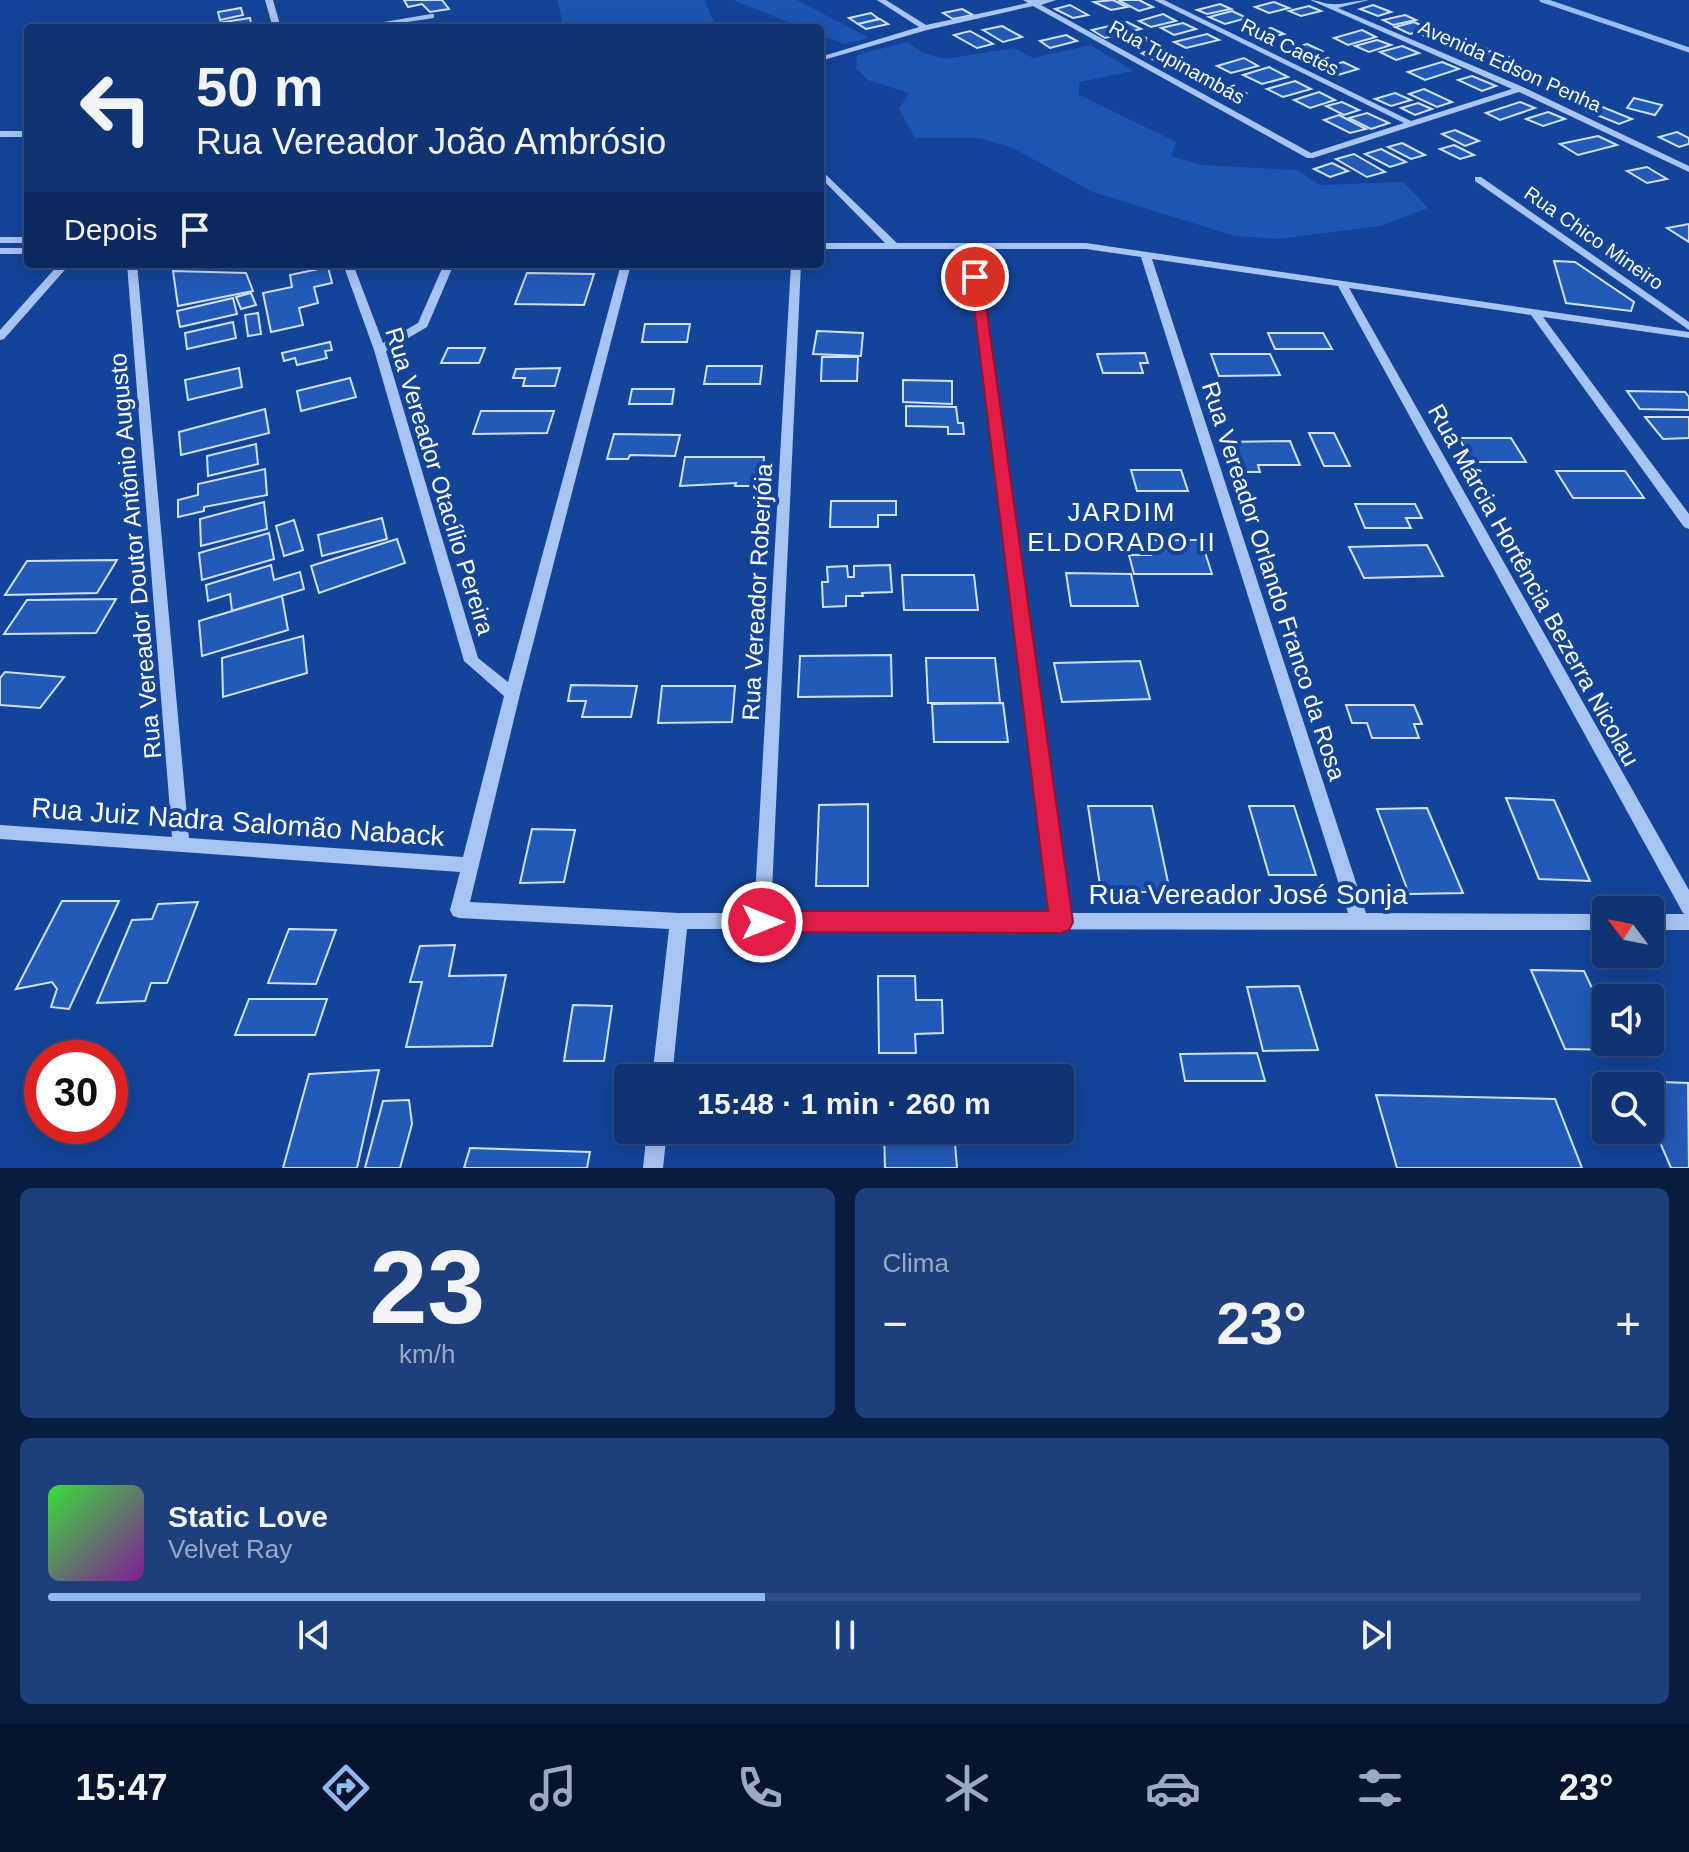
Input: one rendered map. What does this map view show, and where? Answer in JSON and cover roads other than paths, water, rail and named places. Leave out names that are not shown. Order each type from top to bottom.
[{"type":"street","points":[[269,0],[276,24]]},
{"type":"street","points":[[881,0],[925,28]]},
{"type":"street","points":[[824,58],[925,28],[1030,2],[1052,0]]},
{"type":"street","name":"Rua Caetés","points":[[1158,0],[1408,122]]},
{"type":"street","name":"Avenida Edson Penha","points":[[1314,0],[1520,89],[1689,169]]},
{"type":"street","points":[[1330,7],[1365,0]]},
{"type":"street","name":"Rua Tupinambás","points":[[1030,2],[1310,156],[1408,122]]},
{"type":"street","points":[[378,24],[431,16]]},
{"type":"street","points":[[1408,122],[1520,89]]},
{"type":"street","points":[[0,134],[24,134]]},
{"type":"street","points":[[824,176],[894,246]]},
{"type":"street","name":"Rua Chico Mineiro","points":[[1478,179],[1689,327]]},
{"type":"street","points":[[0,240],[24,240]]},
{"type":"street","points":[[824,246],[1086,246],[1689,335]]},
{"type":"street","points":[[971,247],[1061,922]]},
{"type":"street","points":[[0,251],[24,251]]},
{"type":"street","name":"Rua Vereador Orlando Franco da Rosa","points":[[1145,254],[1360,922]]},
{"type":"street","points":[[0,337],[61,268]]},
{"type":"street","name":"Rua Vereador Doutor Antônio Augusto","points":[[132,268],[181,844]]},
{"type":"street","name":"Rua Vereador Otacílio Pereira","points":[[349,268],[380,350],[471,661],[512,694]]},
{"type":"street","points":[[380,350],[423,325],[447,268]]},
{"type":"street","points":[[471,865],[512,694],[625,268]]},
{"type":"street","name":"Rua Vereador Roberjóia","points":[[762,922],[796,268]]},
{"type":"street","name":"Rua Márcia Hortência Bezerra Nicolau","points":[[1341,283],[1689,907]]},
{"type":"street","points":[[1534,312],[1689,524]]},
{"type":"street","name":"Rua Juiz Nadra Salomão Naback","points":[[0,832],[471,865]]},
{"type":"street","name":"Rua Vereador José Sonja","points":[[471,865],[459,910],[762,922],[1592,922]]},
{"type":"street","points":[[664,1064],[679,921]]},
{"type":"street","points":[[1664,922],[1689,922]]},
{"type":"street","points":[[653,1168],[656,1144]]},
{"type":"waterway","points":[[1542,0],[1689,50]]},
{"type":"district","name":"JARDIM ELDORADO II","points":[[1122,527]]}]
